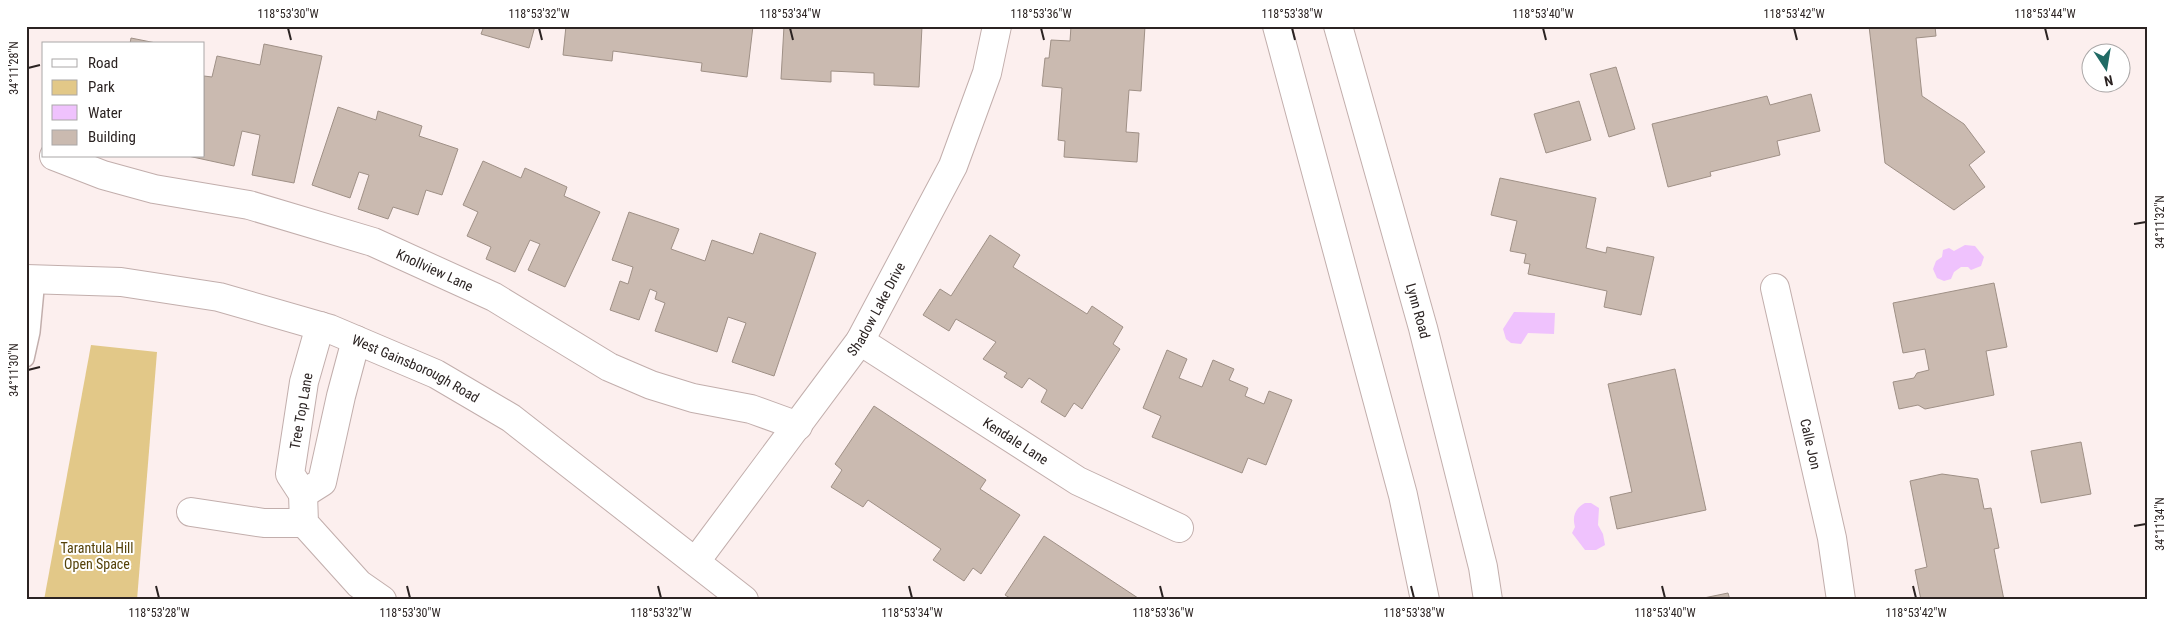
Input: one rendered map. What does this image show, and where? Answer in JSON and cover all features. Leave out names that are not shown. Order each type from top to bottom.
[{"type":"street","name":"Shadow Lake Drive","points":[[696,561],[860,340],[953,166],[987,72],[997,26]]},
{"type":"street","points":[[1277,26],[1403,495],[1425,600]]},
{"type":"street","name":"Lynn Road","points":[[1338,26],[1426,338],[1483,567],[1488,600]]},
{"type":"street","name":"Knollview Lane","points":[[59,158],[103,175],[154,189],[249,205],[373,242],[494,297],[609,367],[651,385],[693,398],[751,409],[798,426]]},
{"type":"street","name":"West Gainsborough Road","points":[[32,279],[121,282],[219,297],[320,326],[436,374],[511,418],[744,600]]},
{"type":"street","name":"Calle Jon","points":[[1775,288],[1832,538],[1841,600]]},
{"type":"street","name":"Tree Top Lane","points":[[304,523],[303,494],[290,474],[304,382],[320,326]]},
{"type":"street","points":[[303,494],[322,482],[341,396],[356,340]]},
{"type":"street","name":"Kendale Lane","points":[[860,340],[1078,481],[1179,528]]},
{"type":"street","points":[[191,512],[264,523],[304,523],[359,584],[382,600]]},
{"type":"lane","points":[[26,359],[32,332],[32,279]]},
{"type":"green space","name":"Tarantula Hill Open Space","points":[[91,345],[157,352],[137,600],[44,600]]},
{"type":"water","points":[[1965,245],[1975,246],[1984,257],[1981,266],[1971,270],[1968,267],[1961,267],[1954,272],[1951,279],[1944,281],[1937,278],[1933,269],[1936,261],[1942,257],[1943,250],[1949,248],[1954,251]]},
{"type":"water","points":[[1514,312],[1555,313],[1554,334],[1528,333],[1521,344],[1511,343],[1506,339],[1503,329]]},
{"type":"water","points":[[1585,503],[1591,503],[1599,508],[1598,525],[1603,534],[1605,545],[1596,550],[1585,550],[1572,533],[1575,527],[1575,513]]},
{"type":"building","points":[[484,26],[535,26],[529,48],[481,34]]},
{"type":"building","points":[[566,26],[753,26],[747,77],[701,71],[702,63],[613,51],[612,61],[563,55]]},
{"type":"building","points":[[784,26],[922,26],[919,87],[874,85],[874,73],[831,71],[831,82],[781,79]]},
{"type":"building","points":[[1071,26],[1145,26],[1141,91],[1129,90],[1126,132],[1139,133],[1137,162],[1064,157],[1065,141],[1058,140],[1062,88],[1042,86],[1045,58],[1049,58],[1051,40],[1070,41]]},
{"type":"building","points":[[1869,26],[1935,26],[1936,36],[1916,38],[1922,96],[1964,124],[1985,152],[1969,165],[1985,187],[1954,210],[1885,163]]},
{"type":"building","points":[[131,38],[151,42],[130,42]]},
{"type":"building","points":[[264,44],[322,56],[294,183],[252,175],[260,135],[242,131],[234,166],[197,158],[205,158],[205,76],[212,77],[217,56],[260,65]]},
{"type":"building","points":[[1616,67],[1635,129],[1609,137],[1590,74]]},
{"type":"building","points":[[1811,94],[1820,131],[1777,141],[1780,155],[1710,172],[1711,176],[1668,187],[1652,124],[1767,96],[1770,105]]},
{"type":"building","points":[[1579,101],[1591,140],[1546,153],[1534,114]]},
{"type":"building","points":[[338,107],[376,120],[378,111],[422,126],[419,136],[458,149],[442,195],[426,190],[418,215],[393,207],[388,219],[358,209],[369,175],[359,172],[350,198],[312,185]]},
{"type":"building","points":[[483,161],[521,178],[525,168],[567,187],[564,196],[600,212],[565,287],[528,270],[540,244],[530,240],[515,272],[486,259],[491,247],[467,236],[478,212],[463,205]]},
{"type":"building","points":[[1500,178],[1596,198],[1586,248],[1606,253],[1607,247],[1654,257],[1641,315],[1604,307],[1607,291],[1528,274],[1530,264],[1524,263],[1526,254],[1510,251],[1517,221],[1491,215]]},
{"type":"building","points":[[629,212],[679,229],[671,249],[705,261],[712,240],[753,254],[760,233],[816,253],[774,376],[732,362],[746,323],[728,317],[717,352],[655,331],[665,303],[655,299],[657,292],[650,289],[639,320],[610,310],[620,281],[628,284],[633,267],[612,260]]},
{"type":"building","points":[[990,235],[1020,255],[1013,267],[1087,314],[1092,306],[1123,327],[1113,344],[1120,349],[1082,409],[1074,403],[1065,417],[1041,402],[1047,390],[1029,378],[1022,388],[1004,377],[1007,373],[983,359],[996,342],[956,319],[949,331],[923,315],[940,289],[951,296]]},
{"type":"building","points":[[1994,283],[2007,347],[1986,351],[1994,395],[1925,409],[1918,405],[1899,409],[1893,382],[1914,378],[1917,373],[1929,370],[1925,349],[1903,353],[1893,303]]},
{"type":"building","points":[[1167,350],[1187,359],[1179,378],[1202,387],[1213,360],[1234,369],[1229,380],[1248,388],[1245,396],[1264,404],[1269,391],[1292,400],[1266,465],[1248,458],[1242,473],[1152,437],[1161,416],[1143,408]]},
{"type":"building","points":[[1675,369],[1706,510],[1617,529],[1610,497],[1632,492],[1608,384]]},
{"type":"building","points":[[874,406],[986,480],[980,489],[1020,515],[981,574],[973,568],[964,581],[933,560],[941,549],[868,500],[863,507],[831,487],[842,470],[835,464]]},
{"type":"building","points":[[2081,442],[2091,494],[2041,503],[2031,451]]},
{"type":"building","points":[[1942,474],[1978,479],[1984,509],[1991,508],[1999,548],[1994,549],[2004,600],[1921,600],[1915,570],[1927,567],[1910,481]]},
{"type":"building","points":[[1044,536],[1141,600],[1013,600],[1005,595]]},
{"type":"building","points":[[1728,593],[1730,600],[1694,600]]}]
